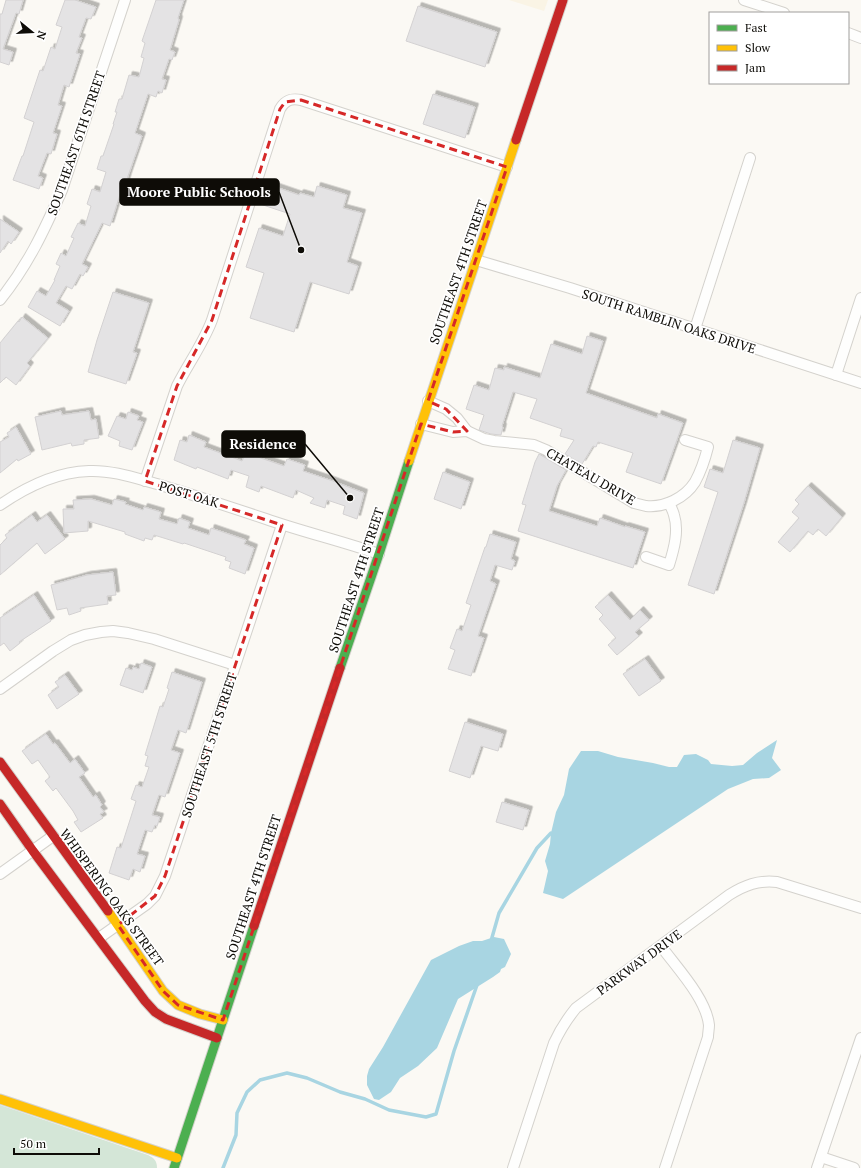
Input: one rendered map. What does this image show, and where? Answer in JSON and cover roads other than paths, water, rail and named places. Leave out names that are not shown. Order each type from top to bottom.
[{"type":"main road","name":"SOUTHEAST 4TH STREET","points":[[174,1168],[379,554],[428,401],[564,0]]},
{"type":"main road","name":"WHISPERING OAKS STREET","points":[[0,762],[118,925],[163,991],[178,1005],[200,1014],[223,1020]]},
{"type":"main road","points":[[0,804],[144,1001],[166,1019],[217,1038]]},
{"type":"main road","points":[[0,1099],[177,1158]]},
{"type":"street","name":"SOUTHEAST 6TH STREET","points":[[0,300],[13,284],[30,257],[49,220],[59,196],[126,0]]},
{"type":"street","points":[[744,0],[781,12]]},
{"type":"street","points":[[849,34],[861,38]]},
{"type":"street","points":[[145,481],[177,386],[183,373],[206,336],[212,320],[280,109],[286,102],[296,99],[301,100],[507,167]]},
{"type":"street","points":[[695,329],[750,158]]},
{"type":"street","name":"SOUTH RAMBLIN OAKS DRIVE","points":[[476,260],[570,288],[861,383]]},
{"type":"street","points":[[836,375],[861,298]]},
{"type":"street","name":"CHATEAU DRIVE","points":[[428,401],[446,409],[457,418],[467,431]]},
{"type":"street","name":"CHATEAU DRIVE","points":[[421,424],[453,432],[467,431],[494,441],[534,445],[546,450],[634,503],[646,506],[658,506],[669,503],[682,496],[694,484],[708,447],[685,440]]},
{"type":"street","name":"POST OAK","points":[[0,505],[22,491],[51,478],[69,473],[90,470],[107,472],[128,476],[194,495],[282,525],[379,554]]},
{"type":"street","points":[[646,557],[669,565],[674,549],[676,528],[674,515],[669,503]]},
{"type":"street","name":"SOUTHEAST 5TH STREET","points":[[99,938],[155,896],[166,876],[282,525]]},
{"type":"street","points":[[0,689],[54,650],[71,640],[85,635],[101,632],[113,631],[154,638],[236,664]]},
{"type":"street","points":[[0,874],[53,836]]},
{"type":"street","name":"PARKWAY DRIVE","points":[[513,1168],[554,1043],[567,1018],[576,1008],[729,895],[740,888],[754,883],[766,881],[777,882],[861,908]]},
{"type":"street","points":[[661,946],[692,987],[702,1003],[709,1025],[708,1037],[665,1168]]},
{"type":"street","points":[[817,1168],[861,1038]]},
{"type":"street","points":[[821,1157],[854,1168]]},
{"type":"water","points":[[777,740],[772,758],[781,770],[769,778],[753,779],[728,789],[563,899],[543,893],[548,871],[545,861],[556,812],[564,795],[569,769],[581,751],[598,751],[618,757],[669,767],[677,767],[684,755],[696,754],[708,760],[711,764],[732,766],[743,765],[757,753]]},
{"type":"water","points":[[494,937],[504,939],[511,954],[505,967],[493,977],[458,999],[437,1048],[418,1066],[400,1078],[391,1092],[379,1100],[374,1099],[367,1085],[369,1069],[383,1047],[431,960],[459,946],[473,941],[482,941]]},
{"type":"waterway","points":[[491,941],[499,913],[537,848],[551,833]]},
{"type":"waterway","points":[[223,1168],[236,1135],[237,1113],[247,1092],[260,1080],[287,1073],[307,1078],[340,1092],[365,1099],[389,1110],[426,1117],[436,1114],[454,1051],[477,985]]},
{"type":"place","name":"Moore Public Schools","points":[[301,250]]},
{"type":"place","name":"Residence","points":[[350,498]]}]
